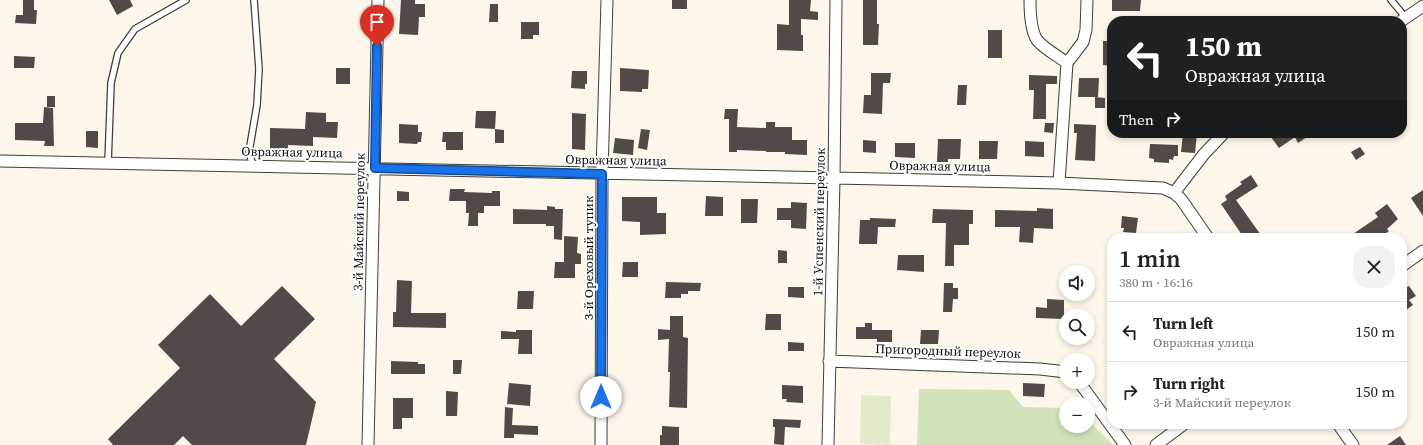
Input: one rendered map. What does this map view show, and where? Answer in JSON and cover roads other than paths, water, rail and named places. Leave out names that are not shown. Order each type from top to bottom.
[{"type":"street","name":"3-й Майский переулок","points":[[368,445],[378,0]]},
{"type":"street","name":"3-й Ореховый тупик","points":[[601,445],[602,174],[606,0]]},
{"type":"street","name":"1-й Успенский переулок","points":[[828,445],[836,0]]},
{"type":"street","points":[[1030,0],[1030,13],[1037,40],[1045,48],[1056,54],[1067,63]]},
{"type":"street","points":[[1059,183],[1067,63],[1083,42],[1086,30],[1087,0]]},
{"type":"street","points":[[1407,18],[1423,6]]},
{"type":"street","points":[[1205,233],[1181,199],[1174,193],[1204,154],[1219,138]]},
{"type":"street","name":"Овражная улица","points":[[0,161],[1059,183],[1163,188],[1174,193]]},
{"type":"street","points":[[1407,262],[1423,251]]},
{"type":"street","name":"Пригородный переулок","points":[[829,361],[1040,369],[1059,371]]},
{"type":"street","points":[[1084,389],[1107,420]]},
{"type":"street","points":[[1113,429],[1125,445]]},
{"type":"street","points":[[1156,445],[1177,429]]},
{"type":"street","points":[[1341,429],[1352,445]]},
{"type":"lane","points":[[108,163],[111,83],[118,53],[135,29],[186,0]]},
{"type":"lane","points":[[253,166],[249,152],[258,105],[259,69],[254,0]]},
{"type":"lane","points":[[1391,0],[1401,16]]}]
